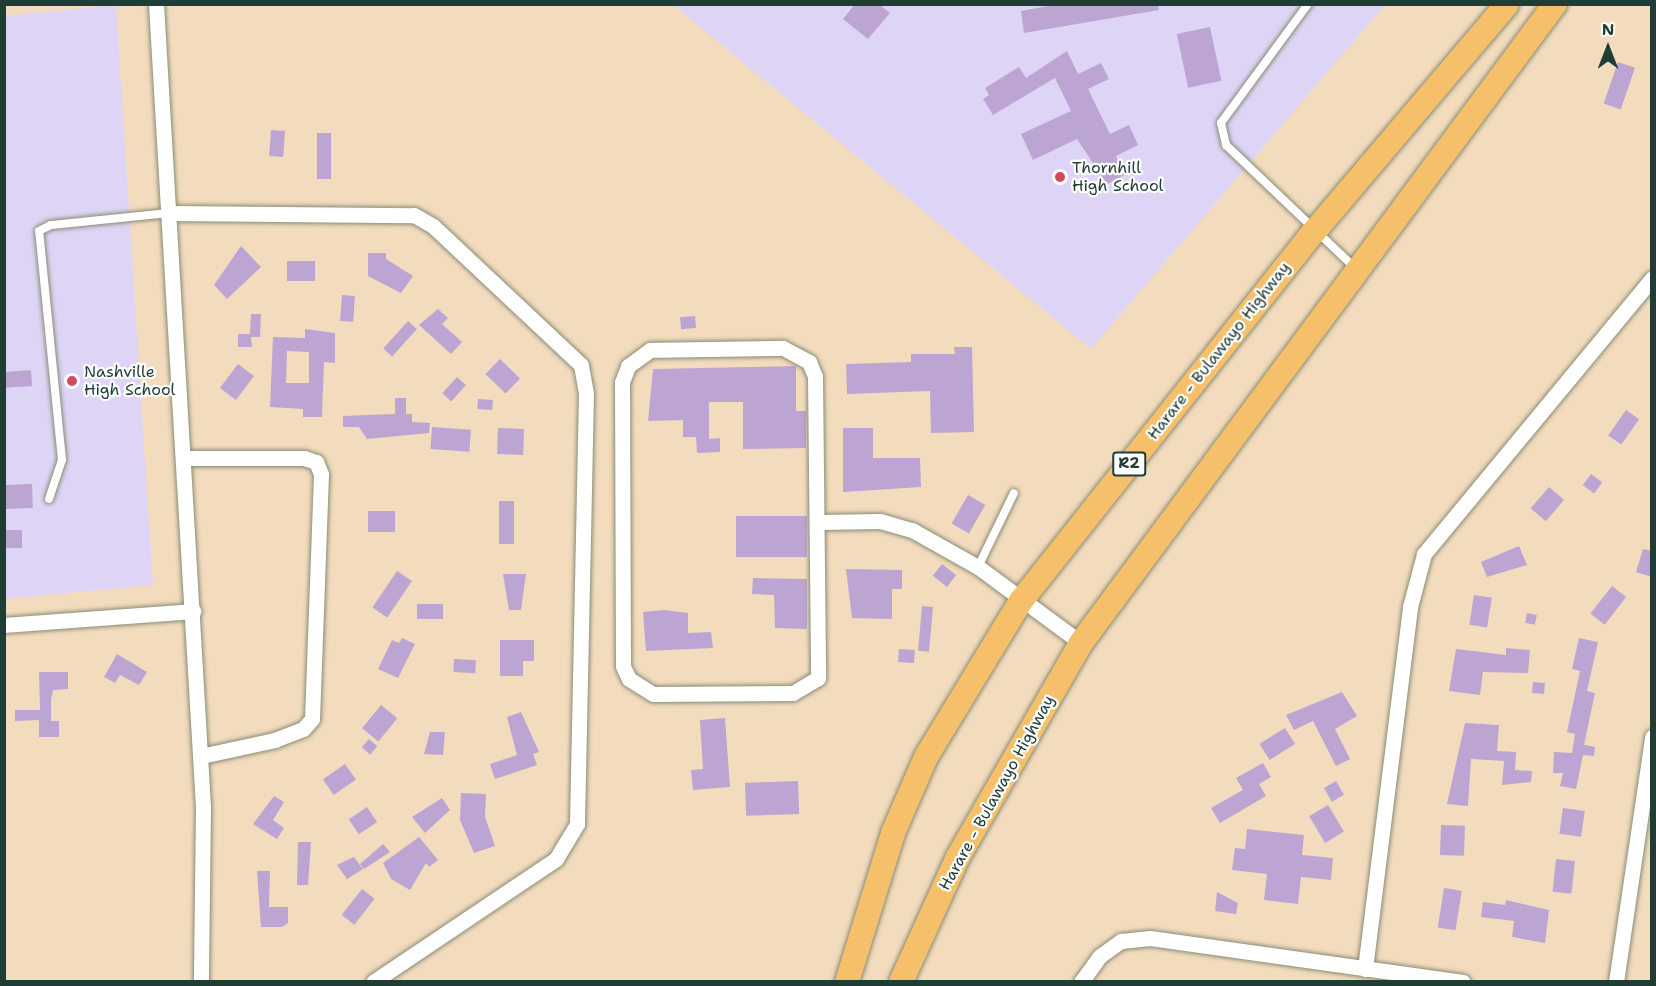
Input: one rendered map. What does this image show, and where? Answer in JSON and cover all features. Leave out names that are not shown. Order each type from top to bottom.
[{"type":"highway","name":"Harare - Bulawayo Highway","points":[[848,981],[893,833],[926,757],[1021,601],[1313,233],[1507,4]]},
{"type":"highway","name":"Harare - Bulawayo Highway","points":[[901,981],[958,857],[1081,643],[1555,4]]},
{"type":"street","points":[[156,4],[201,756],[205,981]]},
{"type":"street","points":[[169,213],[414,215],[433,226],[581,365],[586,393],[578,824],[556,859],[373,981]]},
{"type":"street","points":[[1365,969],[1410,607],[1424,554],[1455,510],[1652,278]]},
{"type":"street","points":[[783,348],[809,362],[820,522],[818,678],[808,688],[793,693],[653,694],[629,679],[623,654],[622,382],[636,356],[650,350],[783,348]]},
{"type":"street","points":[[183,458],[304,458],[316,462],[321,474],[312,719],[282,738],[201,756]]},
{"type":"street","points":[[820,522],[896,523],[978,567],[1021,601],[1081,643]]},
{"type":"street","points":[[4,625],[193,611]]},
{"type":"street","points":[[1616,981],[1652,737]]},
{"type":"street","points":[[1081,981],[1100,956],[1121,940],[1150,938],[1463,981]]},
{"type":"lane","points":[[1308,4],[1221,123],[1226,146],[1313,233],[1358,270]]},
{"type":"lane","points":[[49,499],[62,460],[39,231],[51,225],[169,213]]},
{"type":"lane","points":[[978,567],[1014,492]]},
{"type":"shaded area","name":"Nashville High School","points":[[116,5],[153,585],[5,599],[4,16]]},
{"type":"shaded area","name":"Thornhill High School","points":[[673,5],[1385,5],[1091,349]]},
{"type":"building","points":[[855,4],[879,4],[890,13],[868,39],[843,19]]},
{"type":"building","points":[[1059,4],[1158,4],[1159,10],[1024,33],[1021,11]]},
{"type":"building","points":[[1210,27],[1221,81],[1188,88],[1177,34]]},
{"type":"building","points":[[1067,51],[1078,74],[1101,63],[1109,79],[1088,89],[1110,134],[1129,125],[1138,145],[1116,156],[1125,175],[1107,184],[1077,139],[1033,160],[1021,134],[1071,111],[1055,78],[993,115],[983,99],[989,95],[985,88],[1019,67],[1026,78]]},
{"type":"building","points":[[1618,62],[1635,68],[1621,109],[1604,104]]},
{"type":"building","points":[[271,130],[285,131],[283,157],[269,156]]},
{"type":"building","points":[[317,133],[331,133],[331,179],[317,179]]},
{"type":"building","points":[[241,246],[261,267],[227,299],[214,285]]},
{"type":"building","points":[[368,253],[386,253],[386,259],[413,276],[401,293],[368,276]]},
{"type":"building","points":[[287,261],[315,261],[315,281],[287,281]]},
{"type":"building","points":[[342,295],[355,296],[353,322],[340,321]]},
{"type":"building","points":[[438,309],[448,318],[442,324],[462,342],[451,354],[419,325]]},
{"type":"building","points":[[251,314],[261,314],[260,337],[251,337],[252,347],[238,347],[238,334],[250,334]]},
{"type":"building","points":[[695,316],[696,328],[681,329],[680,317]]},
{"type":"building","points":[[408,321],[417,329],[392,357],[383,348]]},
{"type":"building","points":[[305,329],[335,333],[335,363],[324,362],[322,417],[303,417],[303,409],[270,407],[273,337],[305,338]],"holes":[[[287,351],[309,352],[309,383],[286,383]]]},
{"type":"building","points":[[954,347],[972,347],[974,432],[931,433],[930,391],[847,394],[846,364],[911,362],[911,354],[955,354]]},
{"type":"building","points":[[500,359],[520,378],[506,394],[485,374]]},
{"type":"building","points":[[238,364],[254,376],[236,400],[220,388]]},
{"type":"building","points":[[796,366],[796,411],[806,411],[806,448],[743,449],[743,402],[709,402],[709,439],[720,438],[720,452],[697,453],[696,437],[683,437],[683,420],[648,421],[653,369]]},
{"type":"building","points":[[31,370],[32,386],[5,388],[4,372]]},
{"type":"building","points":[[457,377],[466,385],[451,401],[442,393]]},
{"type":"building","points":[[395,398],[406,398],[406,414],[412,414],[412,422],[430,423],[429,433],[367,439],[359,427],[343,427],[343,416],[395,414]]},
{"type":"building","points":[[478,399],[493,400],[492,410],[477,409]]},
{"type":"building","points":[[1626,410],[1639,419],[1621,445],[1608,435]]},
{"type":"building","points":[[432,427],[471,430],[469,452],[430,449]]},
{"type":"building","points":[[498,428],[524,429],[523,455],[497,454]]},
{"type":"building","points":[[843,428],[873,428],[873,458],[920,458],[921,487],[843,492]]},
{"type":"building","points":[[1591,474],[1602,482],[1594,494],[1583,485]]},
{"type":"building","points":[[32,484],[33,508],[5,509],[4,485]]},
{"type":"building","points":[[1549,487],[1564,500],[1546,521],[1531,508]]},
{"type":"building","points":[[968,495],[985,505],[969,534],[952,524]]},
{"type":"building","points":[[499,501],[514,501],[514,544],[499,544]]},
{"type":"building","points":[[368,511],[395,511],[395,532],[368,532]]},
{"type":"building","points":[[736,516],[807,516],[807,557],[736,557]]},
{"type":"building","points":[[4,530],[22,530],[22,548],[4,548]]},
{"type":"building","points":[[1519,546],[1527,565],[1487,577],[1481,562]]},
{"type":"building","points":[[1643,549],[1652,551],[1652,577],[1636,572]]},
{"type":"building","points":[[942,564],[956,575],[947,587],[933,576]]},
{"type":"building","points":[[846,569],[902,570],[902,589],[892,589],[892,619],[852,618]]},
{"type":"building","points":[[397,571],[412,581],[387,618],[372,607]]},
{"type":"building","points":[[503,574],[526,574],[521,610],[509,610]]},
{"type":"building","points":[[753,578],[807,579],[807,629],[775,628],[774,595],[752,594]]},
{"type":"building","points":[[1612,586],[1626,597],[1605,625],[1590,614]]},
{"type":"building","points":[[1474,595],[1492,598],[1487,627],[1469,625]]},
{"type":"building","points":[[417,604],[443,604],[443,619],[417,619]]},
{"type":"building","points":[[922,606],[933,607],[929,652],[918,651]]},
{"type":"building","points":[[664,610],[688,613],[688,633],[711,632],[713,648],[646,651],[643,612]]},
{"type":"building","points":[[1527,613],[1537,615],[1535,625],[1525,623]]},
{"type":"building","points":[[402,638],[415,644],[398,678],[378,669],[392,640],[399,643]]},
{"type":"building","points":[[1579,638],[1598,642],[1587,691],[1595,693],[1584,745],[1595,747],[1594,756],[1583,755],[1576,789],[1560,786],[1563,773],[1553,773],[1554,752],[1572,753],[1575,734],[1567,732],[1580,671],[1572,669]]},
{"type":"building","points":[[500,640],[534,640],[534,661],[523,661],[523,676],[500,676]]},
{"type":"building","points":[[1506,648],[1530,650],[1528,673],[1483,672],[1480,695],[1449,691],[1456,649],[1506,655]]},
{"type":"building","points":[[899,649],[915,650],[914,663],[898,662]]},
{"type":"building","points":[[117,654],[147,672],[139,685],[120,675],[115,683],[104,677]]},
{"type":"building","points":[[454,659],[476,660],[475,673],[453,672]]},
{"type":"building","points":[[39,672],[68,672],[68,689],[53,690],[51,700],[51,721],[59,721],[59,737],[39,737],[39,720],[15,721],[15,710],[40,710]]},
{"type":"building","points":[[1533,682],[1545,683],[1544,694],[1532,693]]},
{"type":"building","points":[[1342,692],[1357,716],[1335,729],[1350,759],[1336,766],[1313,721],[1294,730],[1286,715]]},
{"type":"building","points":[[381,705],[397,718],[378,742],[362,728]]},
{"type":"building","points":[[521,712],[539,752],[533,754],[537,765],[495,779],[490,764],[517,755],[507,717]]},
{"type":"building","points":[[725,718],[730,787],[693,790],[691,770],[703,769],[700,720]]},
{"type":"building","points":[[1465,723],[1499,725],[1497,751],[1516,752],[1515,770],[1532,771],[1531,782],[1502,785],[1504,761],[1471,759],[1468,806],[1447,804]]},
{"type":"building","points":[[1285,728],[1295,744],[1270,760],[1260,744]]},
{"type":"building","points":[[430,732],[445,732],[443,755],[424,754]]},
{"type":"building","points":[[369,739],[377,746],[370,755],[362,747]]},
{"type":"building","points":[[1263,763],[1271,777],[1259,784],[1266,796],[1220,823],[1211,808],[1243,790],[1236,778]]},
{"type":"building","points":[[345,764],[356,780],[334,795],[323,779]]},
{"type":"building","points":[[798,781],[799,814],[746,816],[745,783]]},
{"type":"building","points":[[1336,781],[1344,795],[1332,802],[1324,788]]},
{"type":"building","points":[[461,793],[486,794],[485,817],[495,846],[474,853],[460,820]]},
{"type":"building","points":[[274,796],[284,802],[273,820],[284,828],[277,839],[253,824]]},
{"type":"building","points":[[442,798],[450,810],[425,833],[412,817]]},
{"type":"building","points":[[1328,805],[1344,832],[1325,843],[1309,816]]},
{"type":"building","points":[[367,807],[377,822],[359,834],[349,819]]},
{"type":"building","points":[[1563,808],[1585,811],[1581,837],[1559,834]]},
{"type":"building","points":[[1441,825],[1465,826],[1464,856],[1440,855]]},
{"type":"building","points":[[1247,829],[1304,835],[1302,855],[1333,858],[1331,880],[1301,877],[1298,904],[1264,900],[1267,874],[1232,870],[1235,848],[1245,849]]},
{"type":"building","points":[[419,837],[438,860],[429,867],[426,863],[410,890],[391,879],[383,863]]},
{"type":"building","points":[[298,842],[311,842],[308,885],[297,885]]},
{"type":"building","points":[[383,844],[390,852],[364,869],[360,864]]},
{"type":"building","points":[[354,857],[363,869],[347,879],[337,865]]},
{"type":"building","points":[[1556,859],[1575,861],[1571,894],[1553,892]]},
{"type":"building","points":[[257,871],[270,871],[269,907],[288,907],[288,923],[282,927],[261,927]]},
{"type":"building","points":[[1444,888],[1462,891],[1456,930],[1438,928]]},
{"type":"building","points":[[362,889],[375,899],[354,925],[342,915]]},
{"type":"building","points":[[1217,892],[1238,903],[1236,914],[1215,911]]},
{"type":"building","points":[[1506,900],[1549,910],[1545,943],[1512,937],[1514,921],[1481,917],[1483,902],[1505,905]]},
{"type":"place","name":"Thornhill High School","points":[[1060,177]]},
{"type":"place","name":"Nashville High School","points":[[72,381]]}]
